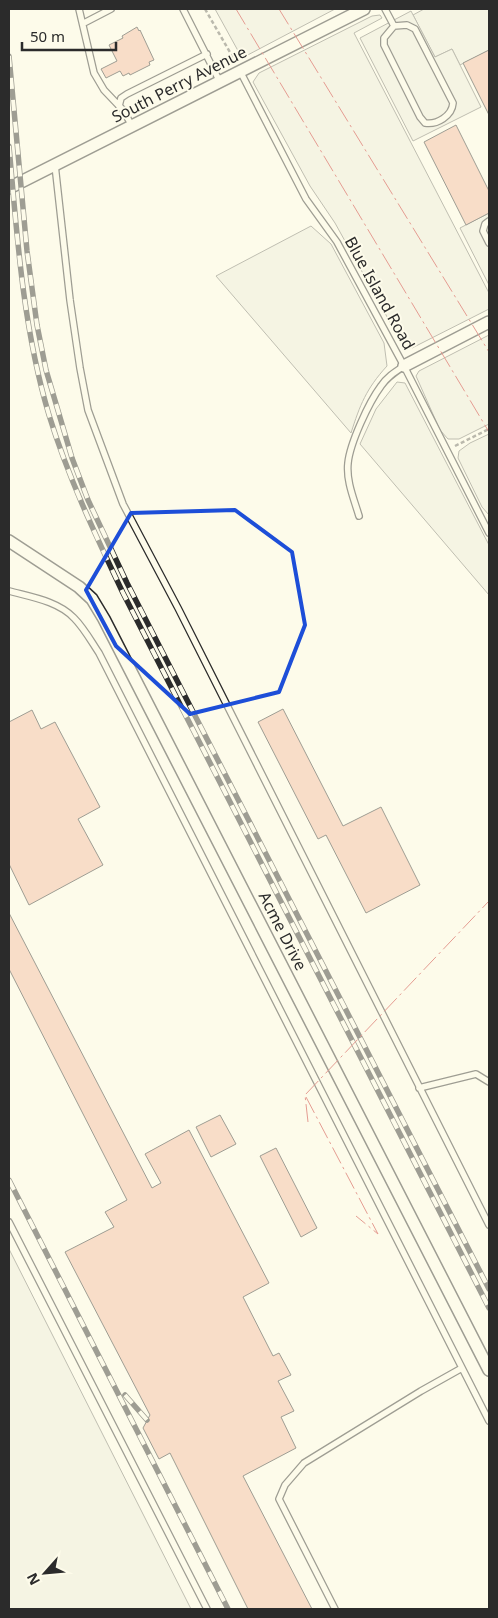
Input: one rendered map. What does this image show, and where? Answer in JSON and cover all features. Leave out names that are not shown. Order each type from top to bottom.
[{"type":"street","name":"South Perry Avenue","points":[[9,188],[364,9]]},
{"type":"street","points":[[404,366],[489,322]]},
{"type":"street","name":"Acme Drive","points":[[9,541],[79,587],[92,600],[104,619],[489,1370]]},
{"type":"lane","points":[[79,9],[84,23],[94,73],[104,90],[119,106],[132,126]]},
{"type":"lane","points":[[84,23],[111,9]]},
{"type":"lane","points":[[183,9],[220,82]]},
{"type":"lane","points":[[385,9],[394,26]]},
{"type":"lane","points":[[407,25],[415,28],[453,103],[453,110],[448,116],[431,124],[425,123],[420,116],[384,45],[384,38],[394,26],[407,25]]},
{"type":"lane","points":[[119,106],[121,98],[127,94],[207,54]]},
{"type":"lane","name":"Blue Island Road","points":[[240,71],[306,199],[337,242],[404,366],[489,533]]},
{"type":"lane","points":[[55,165],[80,368],[88,410],[123,504],[178,608],[489,1225]]},
{"type":"lane","points":[[489,221],[485,224],[483,231],[489,243]]},
{"type":"lane","points":[[359,516],[349,478],[348,463],[361,423],[381,385],[404,366]]},
{"type":"lane","points":[[9,590],[44,600],[60,607],[73,617],[99,653],[489,1421]]},
{"type":"lane","points":[[419,1088],[476,1074],[489,1082]]},
{"type":"lane","points":[[9,1222],[207,1609]]},
{"type":"lane","points":[[335,1609],[279,1498],[285,1485],[304,1463],[421,1390],[462,1368]]},
{"type":"path","points":[[205,9],[240,71]]},
{"type":"path","points":[[447,450],[489,429]]},
{"type":"highlighted area","points":[[235,510],[292,552],[305,625],[279,692],[190,714],[116,646],[86,590],[131,513]]},
{"type":"shaded area","points":[[215,9],[335,9],[242,58]]},
{"type":"shaded area","points":[[424,9],[489,9],[489,50],[460,65],[452,49],[435,57],[413,15]]},
{"type":"shaded area","points":[[411,11],[435,57],[452,49],[481,107],[413,141],[360,38]]},
{"type":"shaded area","points":[[380,15],[382,18],[354,33],[489,293],[489,309],[412,348],[396,333],[335,223],[310,186],[253,82],[259,73],[372,16]]},
{"type":"shaded area","points":[[489,213],[489,285],[460,228]]},
{"type":"shaded area","points":[[311,226],[331,244],[384,343],[387,366],[364,398],[351,433],[216,276]]},
{"type":"shaded area","points":[[489,335],[489,424],[459,439],[448,439],[440,430],[416,376],[419,371]]},
{"type":"shaded area","points":[[397,382],[405,383],[489,545],[489,595],[360,444],[376,409]]},
{"type":"shaded area","points":[[489,434],[489,515],[482,507],[458,458],[459,451],[470,443]]},
{"type":"shaded area","points":[[9,1249],[191,1609],[9,1609]]},
{"type":"building","points":[[137,27],[154,60],[149,62],[150,65],[130,75],[129,73],[123,76],[120,71],[106,78],[101,69],[117,61],[109,45],[123,38],[122,36]]},
{"type":"building","points":[[489,50],[489,115],[463,63]]},
{"type":"building","points":[[456,125],[489,191],[489,213],[466,225],[424,142]]},
{"type":"building","points":[[283,709],[343,826],[381,807],[420,885],[366,913],[326,835],[318,839],[258,722]]},
{"type":"building","points":[[32,710],[41,729],[55,722],[100,807],[78,819],[103,865],[29,905],[9,864],[9,722]]},
{"type":"building","points":[[9,913],[152,1188],[161,1183],[145,1154],[189,1130],[269,1283],[243,1297],[273,1356],[279,1353],[291,1375],[278,1381],[294,1411],[281,1417],[296,1448],[243,1476],[312,1609],[248,1609],[170,1453],[159,1459],[143,1428],[150,1415],[65,1252],[114,1227],[105,1212],[127,1200],[9,969]]},
{"type":"building","points":[[220,1115],[236,1144],[211,1157],[196,1127]]},
{"type":"building","points":[[276,1148],[317,1228],[301,1237],[260,1156]]},
{"type":"railway","points":[[9,56],[27,251],[37,325],[46,370],[72,458],[88,500],[127,583],[489,1289]]},
{"type":"railway","points":[[9,146],[22,282],[33,349],[49,415],[73,483],[123,593],[489,1308]]},
{"type":"railway","points":[[9,1180],[228,1609]]},
{"type":"railway","points":[[125,1395],[147,1420]]},
{"type":"power","points":[[236,9],[489,432]]},
{"type":"power","points":[[279,9],[489,352]]},
{"type":"power","points":[[308,1122],[305,1095],[489,901]]},
{"type":"power","points":[[306,1097],[378,1234],[356,1216]]}]
